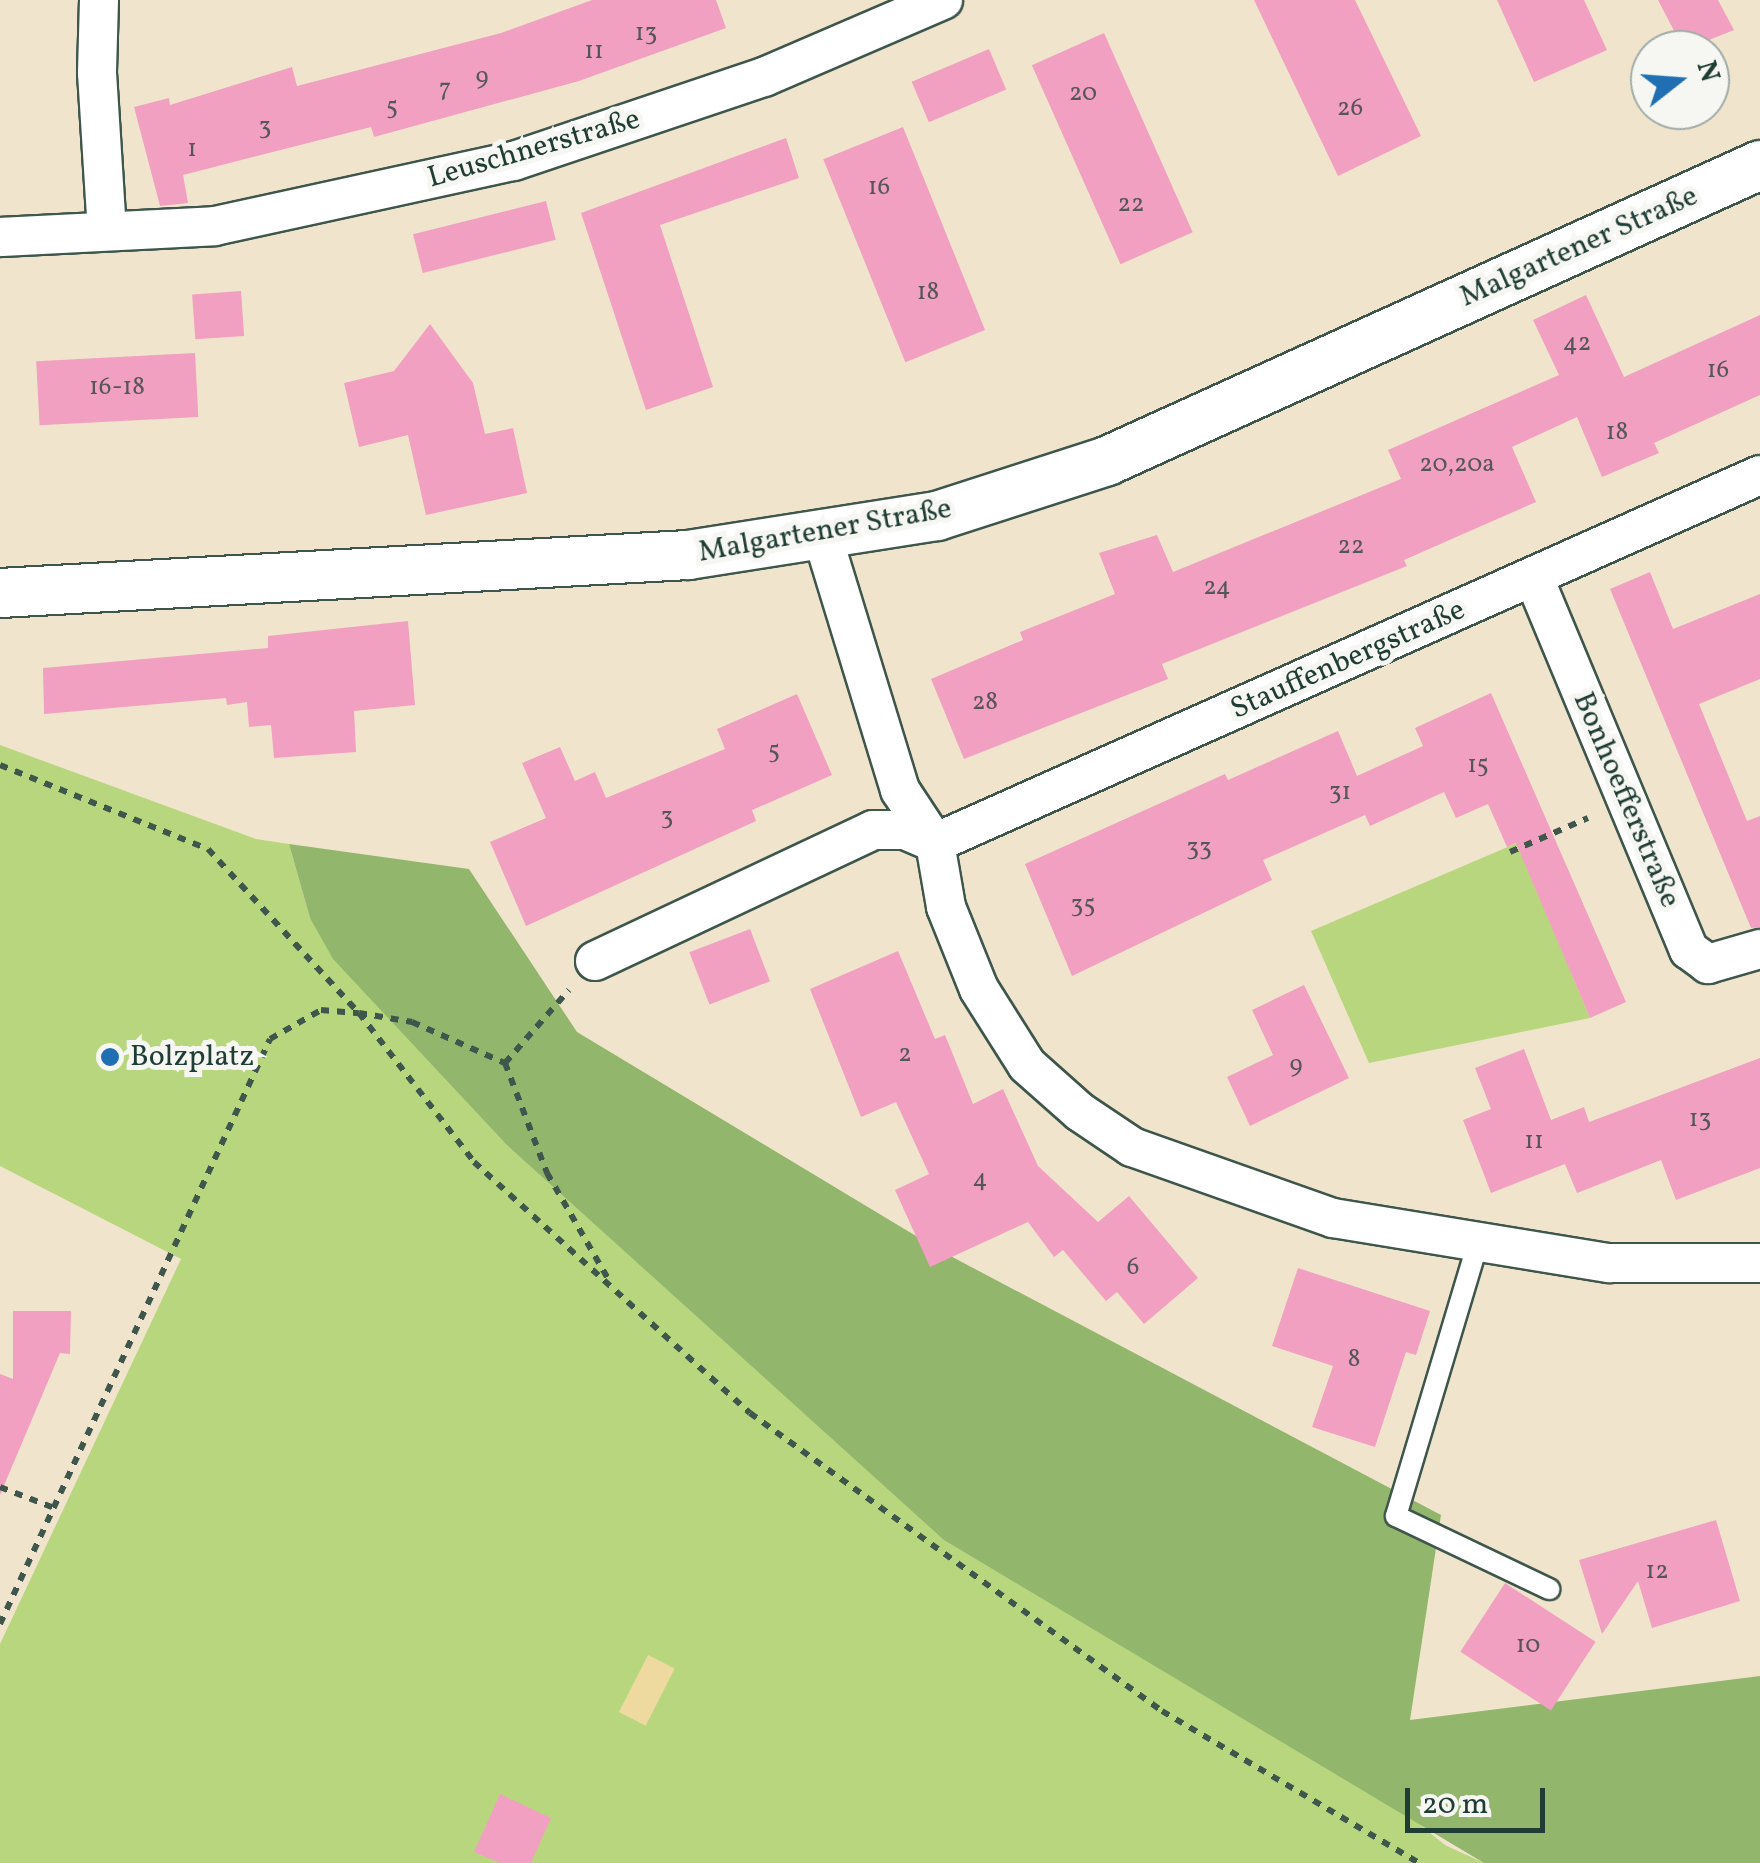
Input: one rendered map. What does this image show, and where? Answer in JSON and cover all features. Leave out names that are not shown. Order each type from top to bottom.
[{"type":"street","points":[[99,0],[96,72],[107,232]]},
{"type":"street","name":"Leuschnerstraße","points":[[0,237],[215,226],[514,161],[764,77],[943,0]]},
{"type":"street","name":"Malgartener Straße","points":[[0,593],[688,556],[823,538],[937,516],[1107,461],[1760,165]]},
{"type":"street","name":"Stauffenbergstraße","points":[[935,843],[1760,475]]},
{"type":"street","points":[[823,538],[900,790],[935,843],[946,907],[979,989],[1028,1065],[1080,1112],[1132,1147],[1333,1218],[1477,1246],[1609,1263],[1760,1263]]},
{"type":"street","name":"Bonhoefferstraße","points":[[1534,578],[1689,950],[1708,964],[1760,949]]},
{"type":"street","points":[[595,961],[873,830],[904,830],[935,843]]},
{"type":"lane","points":[[1477,1246],[1396,1516],[1549,1589]]},
{"type":"path","points":[[0,765],[208,849],[359,1013],[474,1162],[750,1413],[918,1540],[1162,1711],[1419,1863]]},
{"type":"path","points":[[1510,852],[1626,801]]},
{"type":"path","points":[[505,1063],[595,961]]},
{"type":"path","points":[[0,1624],[270,1039],[321,1010],[412,1022],[505,1063],[547,1173],[613,1288]]},
{"type":"path","points":[[0,1487],[56,1509]]},
{"type":"green space","points":[[0,745],[256,839],[289,844],[310,918],[1445,1845],[1484,1863],[0,1863],[0,1644],[181,1259],[0,1166]]},
{"type":"green space","points":[[1517,843],[1590,1018],[1369,1063],[1311,931]]},
{"type":"green space","points":[[289,844],[469,869],[577,1032],[941,1251],[1441,1515],[1410,1720],[1760,1676],[1760,1863],[1484,1863],[944,1540],[507,1145],[333,959],[310,918]]},
{"type":"sand","points":[[648,1655],[675,1669],[646,1726],[619,1712]]},
{"type":"building","points":[[592,0],[716,0],[726,28],[579,81],[374,137],[371,127],[183,175],[188,203],[160,206],[134,107],[169,98],[170,105],[292,67],[297,86],[501,33]]},
{"type":"building","points":[[1254,0],[1355,0],[1421,136],[1338,176]]},
{"type":"building","points":[[1497,0],[1584,0],[1607,50],[1534,82]]},
{"type":"building","points":[[1658,0],[1718,0],[1734,30],[1730,32],[1674,30]]},
{"type":"building","points":[[1104,33],[1193,232],[1120,264],[1032,65]]},
{"type":"building","points":[[989,49],[1006,90],[929,122],[912,82]]},
{"type":"building","points":[[903,127],[985,330],[905,362],[823,159]]},
{"type":"building","points":[[786,138],[799,178],[660,225],[713,387],[646,410],[581,213]]},
{"type":"building","points":[[546,201],[556,240],[423,273],[413,234]]},
{"type":"building","points":[[241,291],[244,336],[195,339],[192,294]]},
{"type":"building","points":[[1586,295],[1624,377],[1760,315],[1760,395],[1654,443],[1659,453],[1602,477],[1577,417],[1512,447],[1536,502],[1404,560],[1407,566],[1162,664],[1168,679],[964,759],[931,679],[1023,640],[1020,632],[1115,594],[1099,553],[1157,535],[1173,572],[1401,479],[1388,450],[1559,375],[1533,320]]},
{"type":"building","points":[[430,324],[473,383],[485,434],[513,428],[527,493],[426,515],[408,435],[359,447],[344,383],[394,371]]},
{"type":"building","points":[[195,353],[198,417],[40,425],[36,361]]},
{"type":"building","points":[[1650,572],[1673,629],[1760,594],[1760,679],[1699,704],[1747,821],[1760,816],[1760,927],[1751,928],[1610,589]]},
{"type":"building","points":[[408,621],[415,705],[354,711],[356,752],[274,758],[271,725],[249,727],[247,702],[227,705],[226,698],[44,714],[43,668],[268,648],[268,636]]},
{"type":"building","points":[[1491,693],[1626,1002],[1590,1018],[1516,843],[1507,847],[1488,804],[1456,818],[1444,792],[1370,826],[1365,815],[1263,860],[1272,880],[1072,976],[1025,864],[1225,774],[1228,780],[1338,731],[1357,776],[1423,746],[1415,728]]},
{"type":"building","points":[[797,694],[832,775],[752,810],[756,821],[526,926],[490,842],[546,818],[522,763],[560,747],[575,781],[595,772],[606,798],[725,749],[717,729]]},
{"type":"building","points":[[750,929],[770,981],[709,1005],[689,952]]},
{"type":"building","points":[[898,951],[935,1039],[945,1035],[973,1104],[1003,1089],[1038,1166],[1098,1222],[1129,1196],[1198,1278],[1144,1324],[1117,1292],[1106,1301],[1063,1250],[1054,1257],[1028,1222],[930,1267],[895,1190],[929,1174],[896,1102],[861,1117],[810,989]]},
{"type":"building","points":[[1304,985],[1349,1078],[1250,1126],[1227,1077],[1273,1055],[1252,1010]]},
{"type":"building","points":[[1524,1049],[1551,1120],[1584,1107],[1589,1122],[1760,1058],[1760,1168],[1676,1200],[1661,1160],[1577,1193],[1565,1164],[1491,1193],[1463,1120],[1491,1109],[1475,1068]]},
{"type":"building","points":[[1298,1268],[1430,1311],[1416,1355],[1406,1352],[1375,1447],[1312,1427],[1333,1366],[1272,1346]]},
{"type":"building","points":[[13,1311],[71,1311],[70,1354],[60,1353],[0,1495],[0,1374],[13,1379]]},
{"type":"building","points":[[1716,1520],[1740,1601],[1652,1628],[1638,1581],[1602,1634],[1579,1560]]},
{"type":"building","points":[[1505,1583],[1596,1642],[1551,1711],[1460,1652]]},
{"type":"building","points":[[500,1794],[551,1818],[531,1863],[500,1863],[474,1852]]},
{"type":"place","name":"Bolzplatz","points":[[110,1057]]}]
